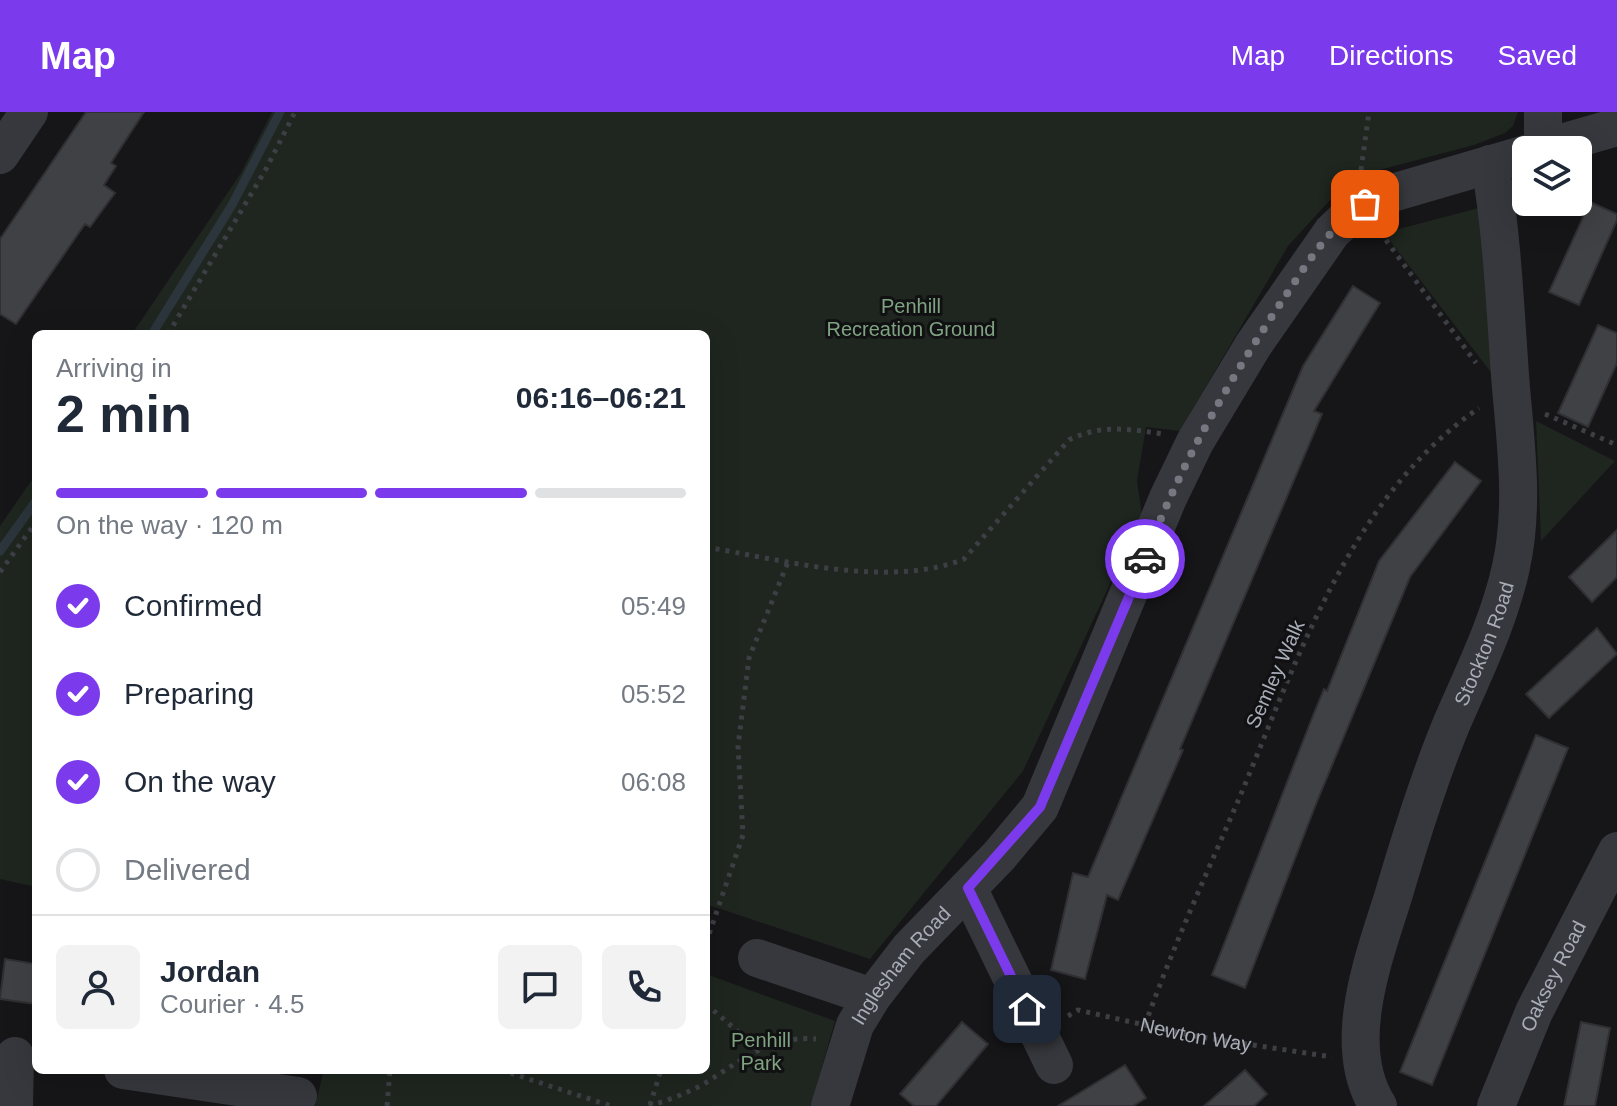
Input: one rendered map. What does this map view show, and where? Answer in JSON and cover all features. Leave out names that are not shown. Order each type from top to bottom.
[{"type":"street","points":[[0,155],[29,112]]},
{"type":"street","name":"Inglesham Road","points":[[1566,136],[1617,127]]},
{"type":"street","name":"Inglesham Road","points":[[830,1106],[848,1047],[872,997],[909,949],[1024,829],[1047,794],[1168,498],[1195,442],[1298,277],[1332,232],[1365,204],[1396,189],[1490,164],[1512,153]]},
{"type":"street","name":"Stockton Road","points":[[1378,1106],[1370,1094],[1358,1052],[1361,1019],[1408,847],[1433,772],[1486,644],[1510,570],[1519,508],[1504,396],[1498,214],[1490,164]]},
{"type":"street","name":"Oaksey Road","points":[[1496,1106],[1534,1012],[1617,851]]},
{"type":"street","points":[[968,888],[1046,1049]]},
{"type":"street","points":[[757,958],[872,997]]},
{"type":"street","points":[[14,1106],[17,1056]]},
{"type":"street","points":[[157,1074],[300,1091]]},
{"type":"path","points":[[171,330],[295,112]]},
{"type":"path","points":[[1369,112],[1362,158],[1365,204],[1370,218],[1504,396]]},
{"type":"path","name":"Semley Walk","points":[[1145,1025],[1168,959],[1286,686],[1346,563],[1392,491],[1423,453],[1449,429],[1504,396]]},
{"type":"path","points":[[1558,421],[1617,445]]},
{"type":"path","points":[[710,548],[788,562],[866,570],[945,566],[964,559],[1056,450],[1084,432],[1128,428],[1195,442]]},
{"type":"path","points":[[0,572],[32,528]]},
{"type":"path","points":[[710,931],[743,835],[738,746],[749,658],[788,562]]},
{"type":"path","points":[[710,1007],[758,1049]]},
{"type":"path","name":"Newton Way","points":[[1046,1049],[1078,1010],[1145,1025],[1338,1058],[1358,1052]]},
{"type":"path","points":[[649,1106],[705,1083],[758,1049],[794,1039],[812,1038],[848,1047]]},
{"type":"path","points":[[387,1106],[390,1074]]},
{"type":"path","points":[[513,1074],[611,1106]]},
{"type":"path","points":[[649,1106],[660,1074]]},
{"type":"green space","name":"Penhill Recreation Ground","points":[[272,112],[1518,112],[1513,126],[1505,133],[1474,145],[1379,170],[1331,199],[1288,246],[1180,431],[1146,427],[1137,481],[1142,515],[1023,771],[870,959],[710,905],[710,330],[135,330],[241,173]]},
{"type":"green space","points":[[1486,206],[1500,384],[1384,233]]},
{"type":"green space","points":[[1536,421],[1615,461],[1541,541]]},
{"type":"green space","points":[[32,480],[32,886],[0,879],[0,526]]},
{"type":"green space","name":"Penhill Park","points":[[710,975],[835,1021],[811,1106],[315,1106],[323,1074],[710,1074]]},
{"type":"building","points":[[86,112],[144,112],[111,163],[116,166],[104,185],[115,193],[90,227],[85,224],[16,324],[0,314],[0,239]]},
{"type":"building","points":[[1592,203],[1617,214],[1579,305],[1549,292],[1584,216],[1592,216]]},
{"type":"building","points":[[1353,286],[1380,303],[1314,411],[1322,414],[1180,749],[1183,750],[1118,900],[1107,895],[1085,979],[1051,970],[1073,873],[1088,877],[1303,366]]},
{"type":"building","points":[[1598,325],[1617,333],[1617,363],[1588,427],[1558,413]]},
{"type":"building","points":[[1455,462],[1481,481],[1410,577],[1316,804],[1245,988],[1212,975],[1314,713],[1324,689],[1327,691],[1379,561]]},
{"type":"building","points":[[1617,530],[1617,577],[1592,602],[1569,577]]},
{"type":"building","points":[[1597,628],[1617,654],[1549,718],[1526,694]]},
{"type":"building","points":[[1536,735],[1568,748],[1432,1085],[1400,1072]]},
{"type":"building","points":[[5,959],[32,963],[32,1003],[0,999]]},
{"type":"building","points":[[962,1022],[988,1044],[936,1106],[914,1106],[900,1094]]},
{"type":"building","points":[[1581,1022],[1610,1028],[1595,1106],[1564,1106]]},
{"type":"building","points":[[1125,1065],[1146,1098],[1133,1106],[1058,1106]]},
{"type":"building","points":[[1245,1070],[1267,1094],[1254,1106],[1204,1106]]},
{"type":"waterway","points":[[154,330],[232,205],[280,112]]},
{"type":"waterway","points":[[0,551],[32,507]]},
{"type":"way so far","points":[[1145,559],[1168,498],[1195,442],[1254,344],[1332,232],[1365,204]]},
{"type":"route","points":[[1027,1009],[968,888],[1024,829],[1054,781],[1145,559]]}]
